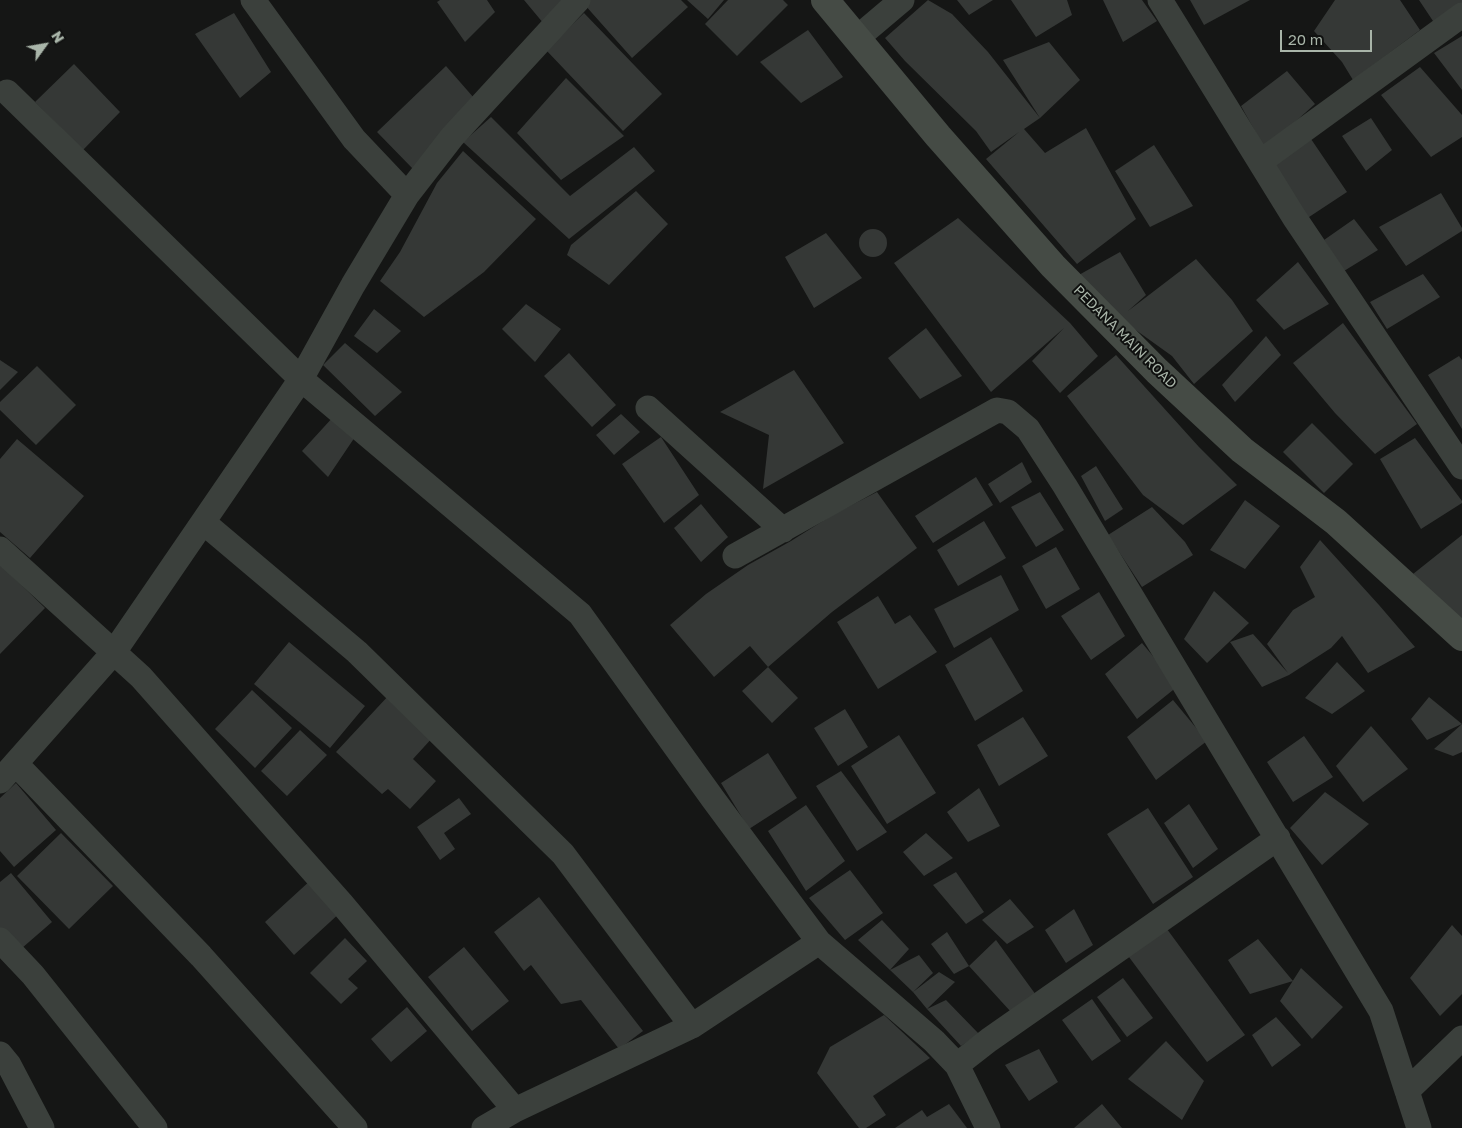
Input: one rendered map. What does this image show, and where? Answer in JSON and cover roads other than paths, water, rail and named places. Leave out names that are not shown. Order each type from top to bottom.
[{"type":"main road","name":"PEDANA MAIN ROAD","points":[[825,0],[938,136],[1053,266],[1157,371],[1242,450],[1336,522],[1462,637]]},
{"type":"street","points":[[254,0],[354,139],[407,195]]},
{"type":"street","points":[[355,1128],[201,956],[8,773],[114,652],[301,379],[353,285],[407,195],[452,137],[578,0]]},
{"type":"street","points":[[857,38],[902,0]]},
{"type":"street","points":[[1160,0],[1294,217],[1462,467]]},
{"type":"street","points":[[1260,162],[1462,15]]},
{"type":"street","points":[[7,92],[301,379],[580,614],[712,799],[819,942],[934,1041],[958,1065],[988,1128]]},
{"type":"street","points":[[648,408],[782,530]]},
{"type":"street","points":[[735,556],[997,410],[1008,412],[1028,428],[1065,486],[1381,1010],[1419,1128]]},
{"type":"street","points":[[203,522],[357,652],[563,854],[692,1026]]},
{"type":"street","points":[[0,549],[141,677],[342,904],[515,1110]]},
{"type":"street","points":[[958,1065],[989,1040],[1278,838]]},
{"type":"street","points":[[0,940],[33,975],[155,1128]]},
{"type":"street","points":[[484,1128],[515,1110],[692,1026],[819,942]]},
{"type":"street","points":[[1407,1091],[1462,1038]]},
{"type":"street","points":[[0,1054],[9,1065],[42,1128]]}]
